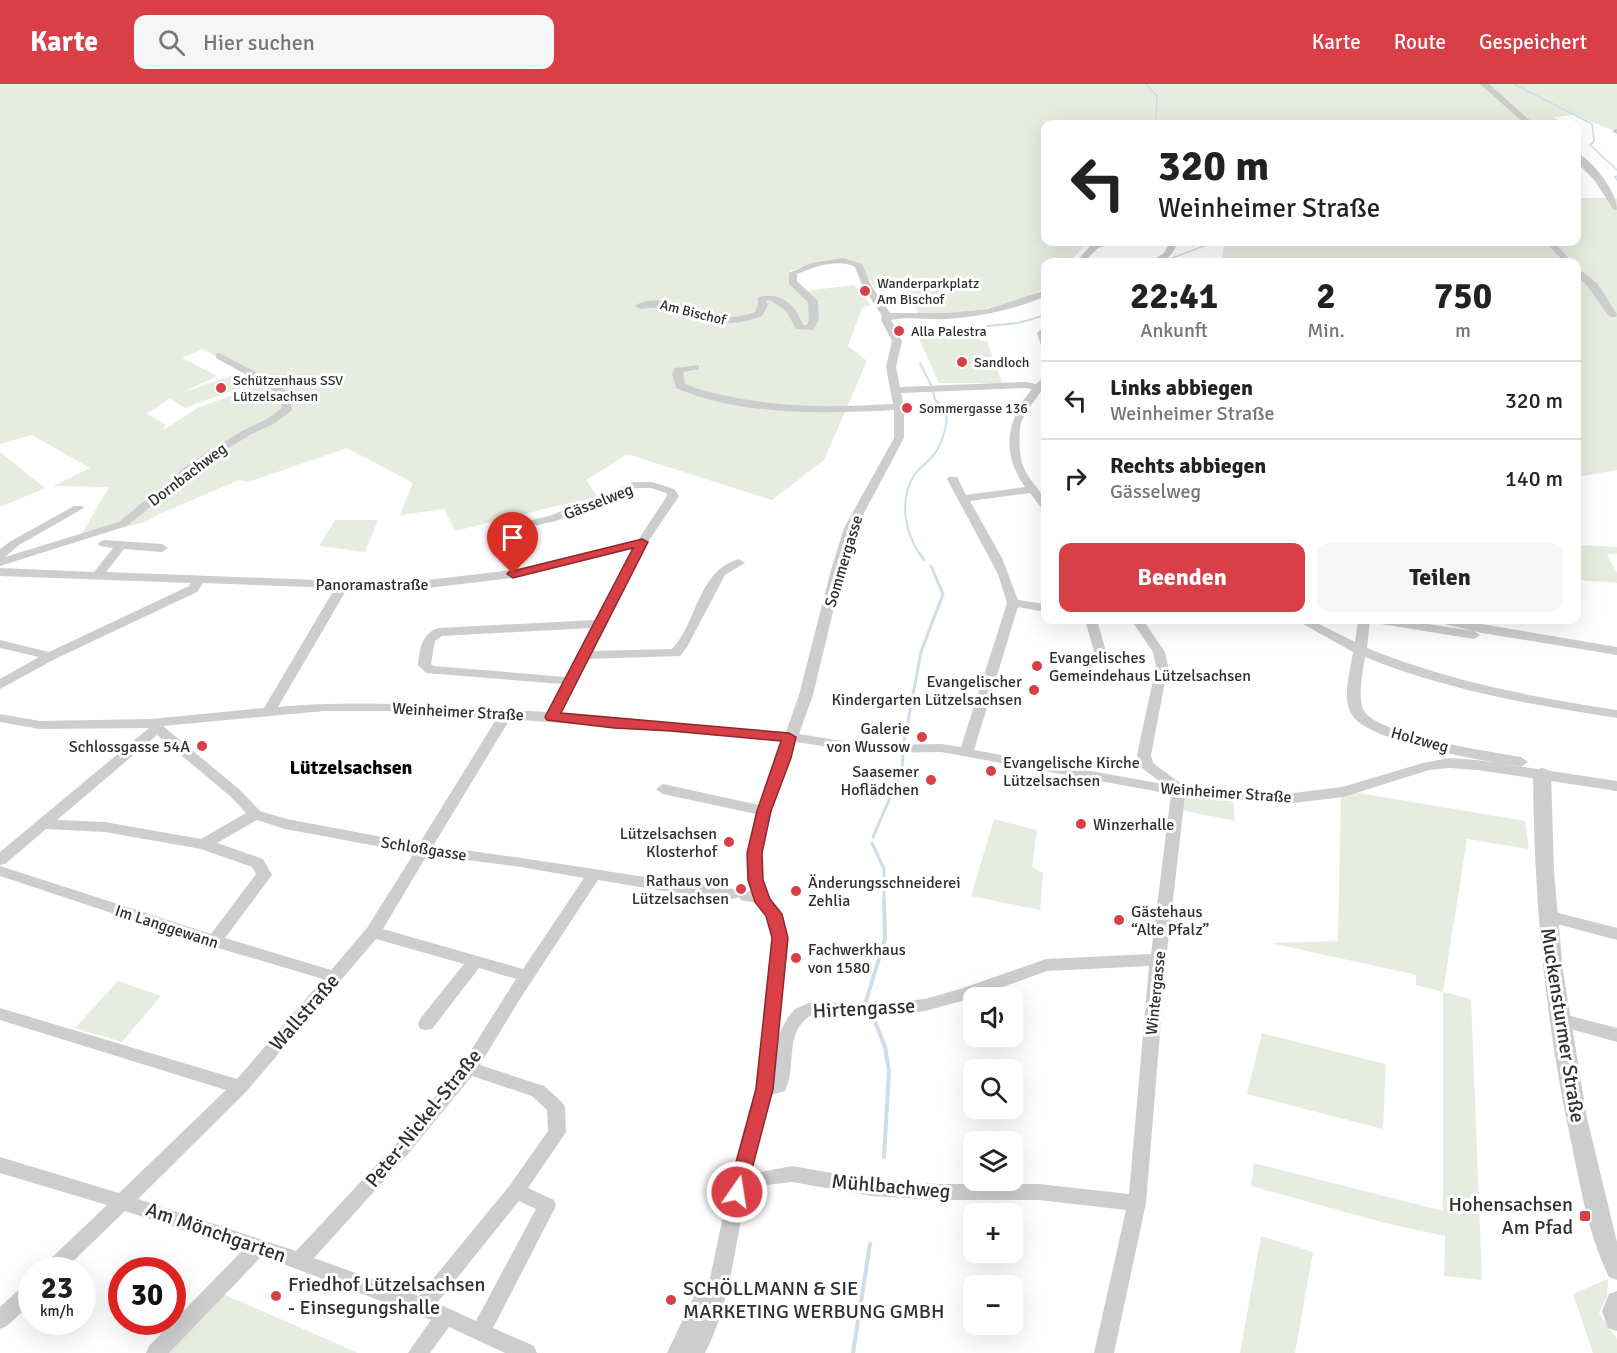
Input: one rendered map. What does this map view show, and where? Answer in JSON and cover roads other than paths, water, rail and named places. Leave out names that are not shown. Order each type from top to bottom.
[{"type":"street","points":[[1484,84],[1525,120]]},
{"type":"street","points":[[1581,160],[1599,179],[1617,207]]},
{"type":"street","points":[[1084,258],[1097,246]]},
{"type":"street","points":[[1162,258],[1168,255],[1172,246]]},
{"type":"street","points":[[1554,246],[1564,258]]},
{"type":"street","name":"Am Bischof","points":[[640,306],[663,303],[716,320],[734,322],[759,314],[763,305],[762,299],[771,297],[786,305],[796,315],[799,327],[810,328],[814,320],[813,301],[792,282],[793,273],[817,264],[848,261],[857,264],[863,280],[887,316]]},
{"type":"street","points":[[1581,274],[1594,285],[1613,315]]},
{"type":"street","points":[[887,316],[927,318],[974,315],[1024,304],[1041,296]]},
{"type":"street","name":"Sommergasse","points":[[694,1353],[702,1338],[717,1293],[741,1173],[764,1089],[780,938],[774,914],[747,896],[755,880],[755,853],[764,811],[784,758],[817,655],[849,528],[899,438],[899,407],[891,367],[897,338],[886,320],[887,316]]},
{"type":"street","name":"Dornbachweg","points":[[0,562],[123,524],[197,463],[246,433],[271,421],[287,409],[284,394],[269,383],[219,356]]},
{"type":"street","points":[[696,367],[679,370],[677,374],[680,386],[689,392],[738,402],[830,411],[899,407]]},
{"type":"street","points":[[897,390],[1041,383]]},
{"type":"street","points":[[1041,384],[1021,412],[1015,426],[1016,461],[1020,472],[1041,501]]},
{"type":"street","points":[[953,479],[1004,575],[1013,603],[966,752]]},
{"type":"street","name":"Gässelweg","points":[[519,526],[552,519],[634,485],[652,485],[670,491],[674,496],[642,542],[552,717]]},
{"type":"street","points":[[962,499],[1032,489]]},
{"type":"street","points":[[0,555],[15,543],[78,508]]},
{"type":"street","name":"Panoramastraße","points":[[0,572],[343,585],[449,583],[513,574],[642,542]]},
{"type":"street","points":[[104,544],[162,548]]},
{"type":"street","points":[[97,576],[121,545]]},
{"type":"street","points":[[585,655],[675,653],[681,647],[720,573],[739,563]]},
{"type":"street","points":[[0,685],[50,656],[193,589],[199,580]]},
{"type":"street","points":[[268,712],[343,585]]},
{"type":"street","points":[[1013,603],[1041,607]]},
{"type":"street","points":[[571,681],[431,670],[424,665],[427,641],[433,634],[439,632],[600,624]]},
{"type":"street","points":[[1092,624],[1101,655]]},
{"type":"street","points":[[1140,624],[1159,652],[1162,666],[1144,755],[1147,765],[1179,789]]},
{"type":"street","points":[[1310,624],[1400,668],[1443,681],[1520,698],[1617,714]]},
{"type":"street","name":"Holzweg","points":[[1363,624],[1355,706],[1359,716],[1371,724],[1426,743],[1496,758],[1596,774],[1614,786]]},
{"type":"street","points":[[1405,624],[1512,642]]},
{"type":"street","points":[[1463,624],[1617,651]]},
{"type":"street","points":[[0,644],[50,656]]},
{"type":"street","name":"Weinheimer Straße","points":[[0,718],[40,724],[154,725],[334,707],[506,714],[789,737],[867,748],[966,752],[1123,783],[1285,799],[1343,792],[1428,766],[1449,763],[1542,774],[1614,786]]},
{"type":"street","name":"Wallstraße","points":[[66,1257],[240,1086],[373,932],[506,714]]},
{"type":"street","points":[[0,860],[44,824],[154,725]]},
{"type":"street","name":"Schloßgasse","points":[[154,725],[235,793],[255,814],[285,824],[425,850],[515,861],[594,875],[747,896]]},
{"type":"street","name":"Muckensturmer Straße","points":[[1542,774],[1547,916],[1559,1019],[1577,1122],[1603,1238],[1617,1270]]},
{"type":"street","points":[[663,789],[764,811]]},
{"type":"street","name":"Wintergasse","points":[[1104,1353],[1137,1203],[1158,960],[1179,789]]},
{"type":"street","points":[[203,844],[255,814]]},
{"type":"street","points":[[44,824],[105,827],[203,844],[258,863],[264,875],[214,941]]},
{"type":"street","name":"Im Langgewann","points":[[0,871],[214,941],[335,976]]},
{"type":"street","name":"Peter-Nickel-Straße","points":[[299,1261],[401,1150],[469,1068],[526,976],[594,875]]},
{"type":"street","points":[[1547,916],[1617,934]]},
{"type":"street","points":[[373,932],[526,976]]},
{"type":"street","name":"Hirtengasse","points":[[764,1089],[779,1086],[786,1033],[790,1022],[803,1011],[821,1007],[870,1010],[925,1005],[1049,965],[1158,960]]},
{"type":"street","points":[[426,1024],[475,962]]},
{"type":"street","points":[[0,1014],[240,1086]]},
{"type":"street","points":[[1559,1019],[1617,1035]]},
{"type":"street","points":[[422,1307],[516,1191],[557,1132],[556,1107],[538,1091],[469,1068]]},
{"type":"street","name":"Am Mönchgarten","points":[[0,1165],[124,1201],[259,1246],[422,1307],[527,1353]]},
{"type":"street","name":"Mühlbachweg","points":[[733,1210],[744,1205],[761,1178],[783,1174],[872,1188],[939,1192],[1039,1192],[1137,1203]]},
{"type":"street","points":[[480,1333],[547,1206],[516,1191]]},
{"type":"street","points":[[156,1353],[259,1246]]},
{"type":"street","points":[[677,1353],[702,1300],[717,1293]]},
{"type":"street","points":[[1617,1302],[1614,1311],[1617,1320]]},
{"type":"street","points":[[0,1320],[18,1303]]},
{"type":"street","points":[[418,1353],[444,1318]]},
{"type":"waterway","points":[[1146,84],[1157,96],[1156,120]]},
{"type":"waterway","points":[[1514,84],[1592,124],[1594,141],[1590,145],[1617,170]]},
{"type":"waterway","points":[[1617,176],[1615,177],[1617,180]]},
{"type":"waterway","points":[[1172,258],[1204,246]]},
{"type":"waterway","points":[[987,326],[1018,323],[1041,316]]},
{"type":"waterway","points":[[920,363],[931,385]]},
{"type":"waterway","points":[[921,556],[911,537],[905,507],[913,477],[936,452],[945,428],[947,409],[935,400],[933,391]]},
{"type":"waterway","points":[[920,554],[924,560]]},
{"type":"waterway","points":[[873,837],[902,770],[904,742],[921,652],[943,594],[931,566]]},
{"type":"waterway","points":[[872,843],[884,869],[884,901]]},
{"type":"waterway","points":[[866,1001],[885,939],[884,901]]},
{"type":"waterway","points":[[872,1014],[885,1047],[889,1071],[884,1157]]},
{"type":"waterway","points":[[853,1353],[870,1244]]},
{"type":"place","name":"Wanderparkplatz Am Bischof","points":[[865,291]]},
{"type":"place","name":"Alla Palestra","points":[[899,331]]},
{"type":"place","name":"Sandloch","points":[[962,362]]},
{"type":"place","name":"Schützenhaus SSV Lützelsachsen","points":[[221,388]]},
{"type":"place","name":"Sommergasse 136","points":[[907,408]]},
{"type":"place","name":"Evangelisches Gemeindehaus Lützelsachsen","points":[[1037,666]]},
{"type":"place","name":"Evangelischer Kindergarten Lützelsachsen","points":[[1034,690]]},
{"type":"place","name":"Galerie von Wussow","points":[[922,737]]},
{"type":"place","name":"Schlossgasse 54A","points":[[202,746]]},
{"type":"place","name":"Evangelische Kirche Lützelsachsen","points":[[991,771]]},
{"type":"place","name":"Saasemer Hoflädchen","points":[[931,780]]},
{"type":"place","name":"Winzerhalle","points":[[1081,824]]},
{"type":"place","name":"Lützelsachsen Klosterhof","points":[[729,842]]},
{"type":"place","name":"Rathaus von Lützelsachsen","points":[[741,889]]},
{"type":"place","name":"Änderungsschneiderei Zehlia","points":[[796,891]]},
{"type":"place","name":"Gästehaus “Alte Pfalz”","points":[[1119,920]]},
{"type":"place","name":"Fachwerkhaus von 1580","points":[[796,958]]},
{"type":"place","name":"Hohensachsen Am Pfad","points":[[1585,1216]]},
{"type":"place","name":"Friedhof Lützelsachsen - Einsegungshalle","points":[[276,1296]]},
{"type":"place","name":"SCHÖLLMANN & SIE MARKETING WERBUNG GMBH","points":[[671,1300]]},
{"type":"district","name":"Lützelsachsen","points":[[351,767]]}]
